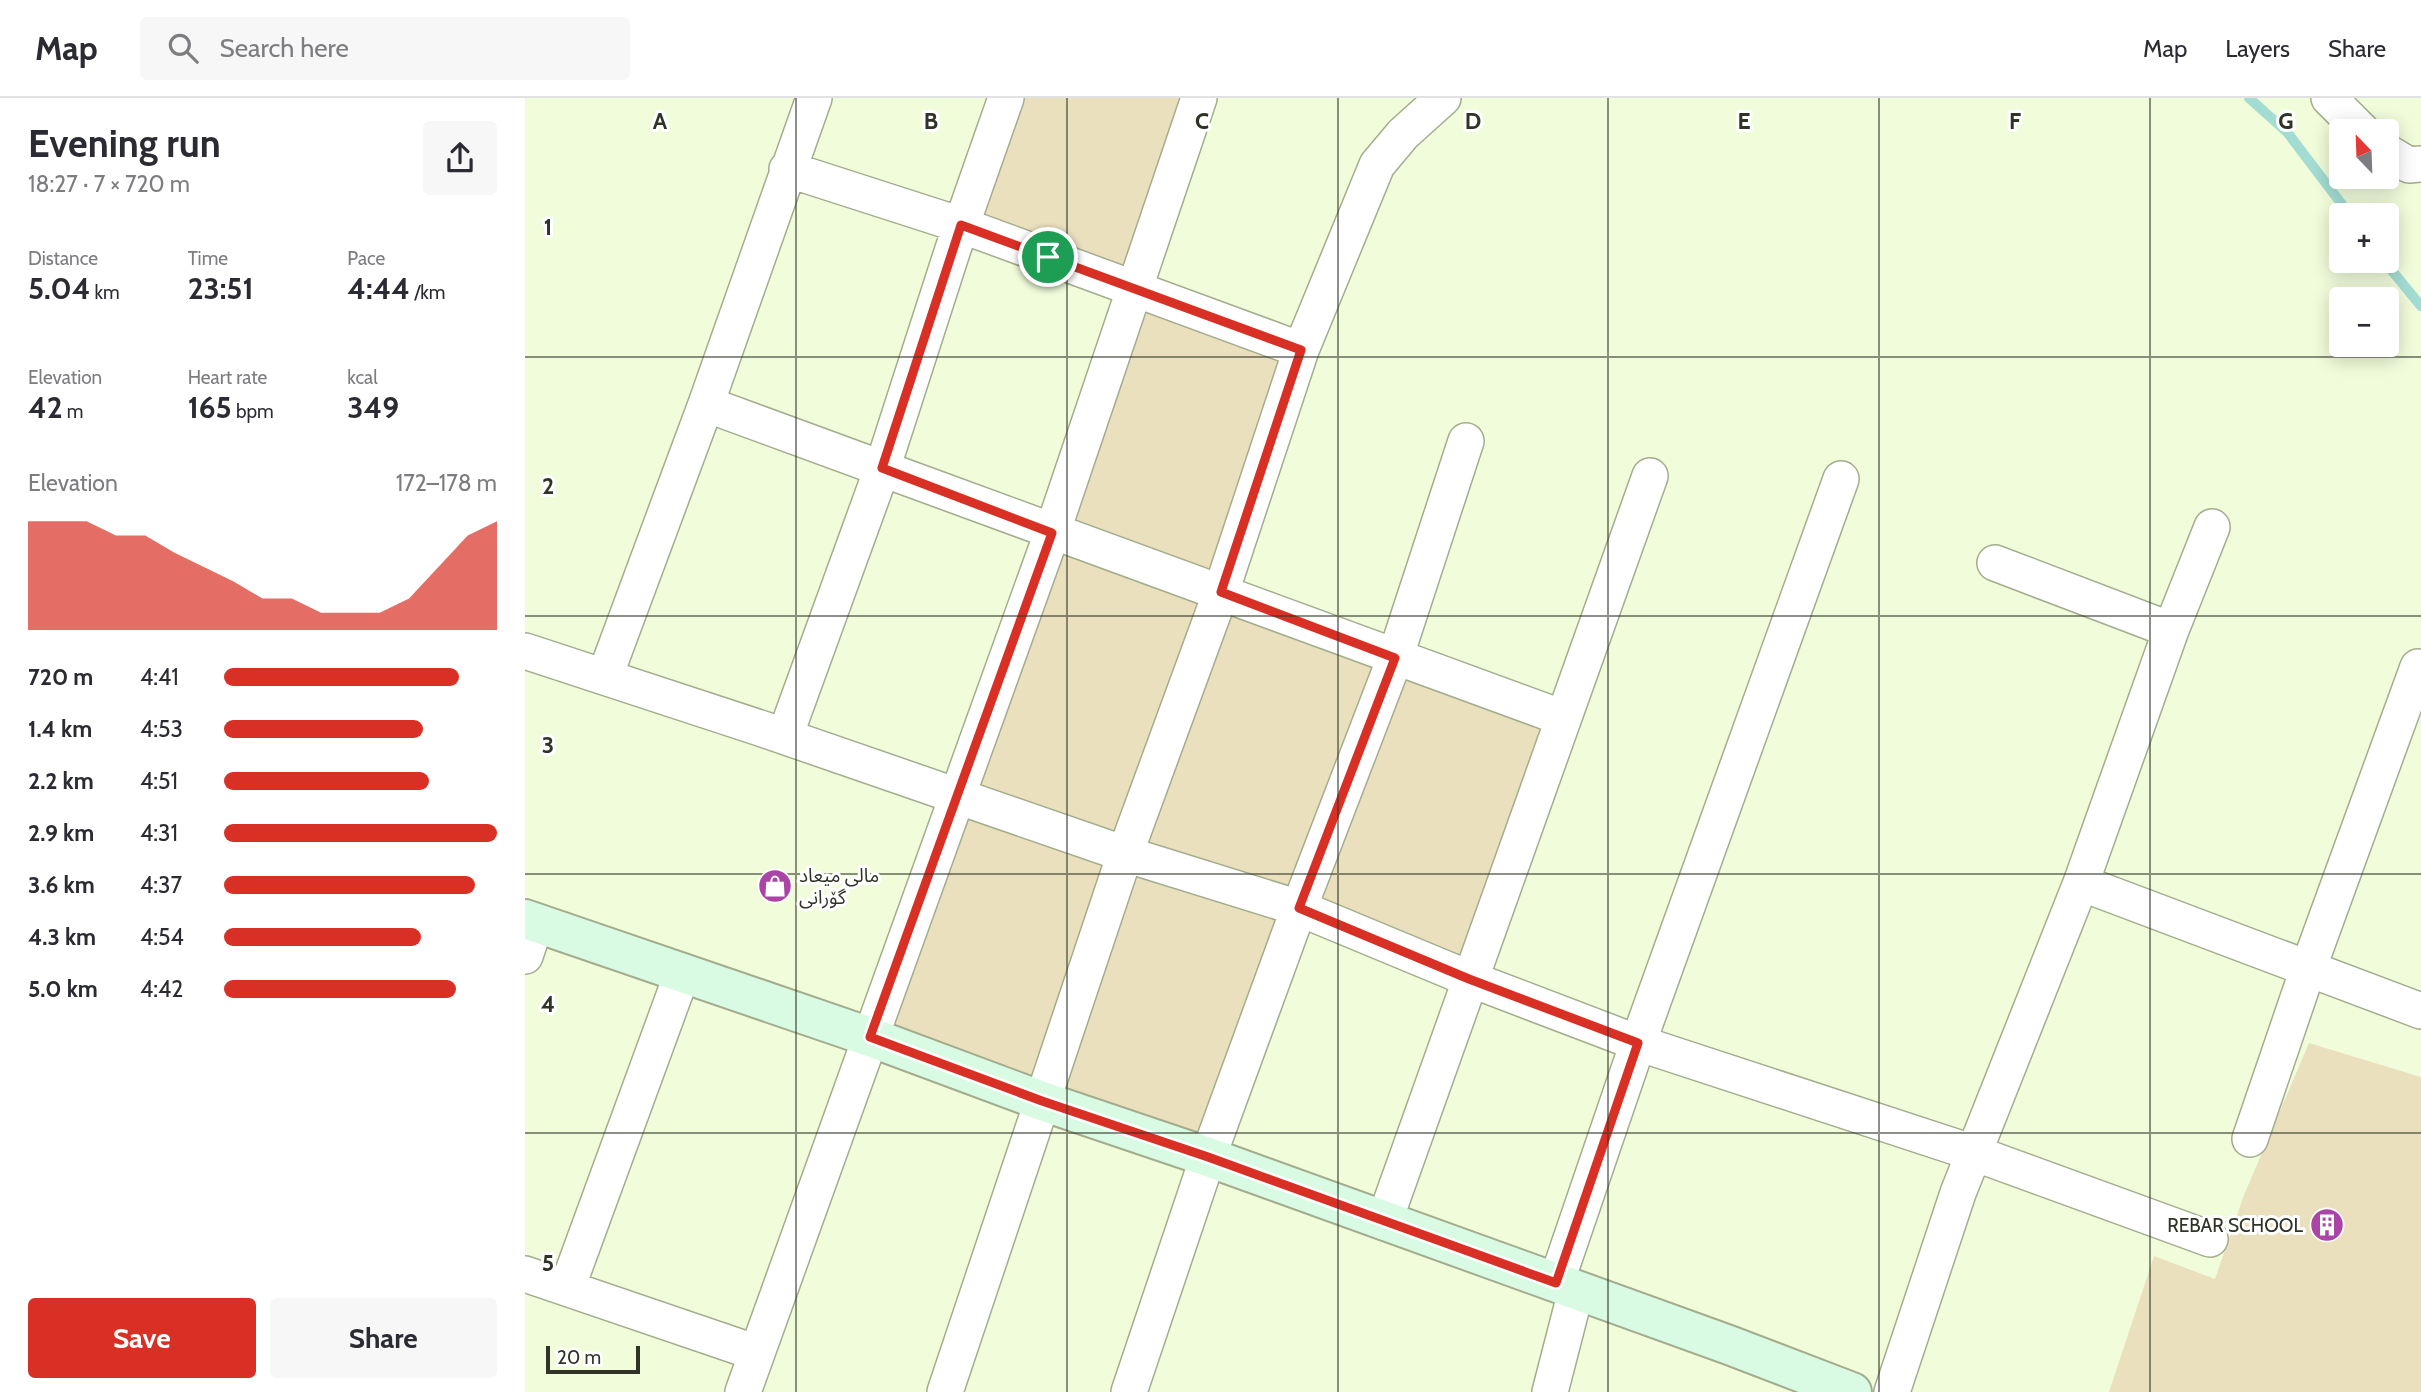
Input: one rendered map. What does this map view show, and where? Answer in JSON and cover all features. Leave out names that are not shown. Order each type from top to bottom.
[{"type":"street","points":[[605,676],[706,404],[814,98]]},
{"type":"street","points":[[785,736],[882,468],[961,225],[1006,98]]},
{"type":"street","points":[[743,1392],[1052,533],[1199,98]]},
{"type":"street","points":[[945,1392],[1125,854],[1221,592],[1301,350],[1377,165],[1403,134],[1443,98]]},
{"type":"street","points":[[2329,98],[2350,119]]},
{"type":"street","points":[[2399,159],[2409,164],[2421,164]]},
{"type":"street","points":[[787,169],[961,225],[1301,350]]},
{"type":"street","points":[[706,404],[1563,718]]},
{"type":"street","points":[[1129,1392],[1208,1157],[1299,908],[1395,658],[1466,441]]},
{"type":"street","points":[[1384,1222],[1650,476]]},
{"type":"street","points":[[1551,1392],[1566,1287],[1638,1043],[1841,479]]},
{"type":"street","points":[[1892,1392],[1958,1193],[2081,883],[2171,630],[2212,527]]},
{"type":"street","points":[[1995,563],[2171,630]]},
{"type":"street","points":[[525,651],[785,736],[1125,854],[1299,908],[1469,979],[1638,1043],[1974,1153],[2210,1238]]},
{"type":"street","points":[[2250,1139],[2308,969],[2419,667]]},
{"type":"street","points":[[2081,883],[2421,1011]]},
{"type":"street","points":[[529,933],[682,974],[870,1037],[1852,1392]]},
{"type":"street","points":[[566,1288],[682,974]]},
{"type":"street","points":[[525,1273],[757,1353]]},
{"type":"building","points":[[1005,98],[1199,98],[1134,289],[961,225]]},
{"type":"building","points":[[1134,289],[1301,350],[1221,592],[1563,718],[1470,979],[1299,908],[1208,1157],[876,1022]]},
{"type":"building","name":"REBAR SCHOOL","points":[[2309,1043],[2421,1077],[2421,1392],[2109,1392],[2154,1256],[2215,1279],[2244,1195]]},
{"type":"waterway","points":[[2249,98],[2287,132],[2341,203]]},
{"type":"waterway","points":[[2394,273],[2421,306]]},
{"type":"place","name":"مالی میعاد گۆرانی","points":[[775,886]]},
{"type":"place","name":"REBAR SCHOOL","points":[[2327,1225]]},
{"type":"route","points":[[961,225],[1048,257],[1301,350],[1221,592],[1395,658],[1299,908],[1469,979],[1638,1043],[1556,1283],[1208,1157],[1042,1101],[870,1037],[1052,533],[882,468],[961,225]]}]
